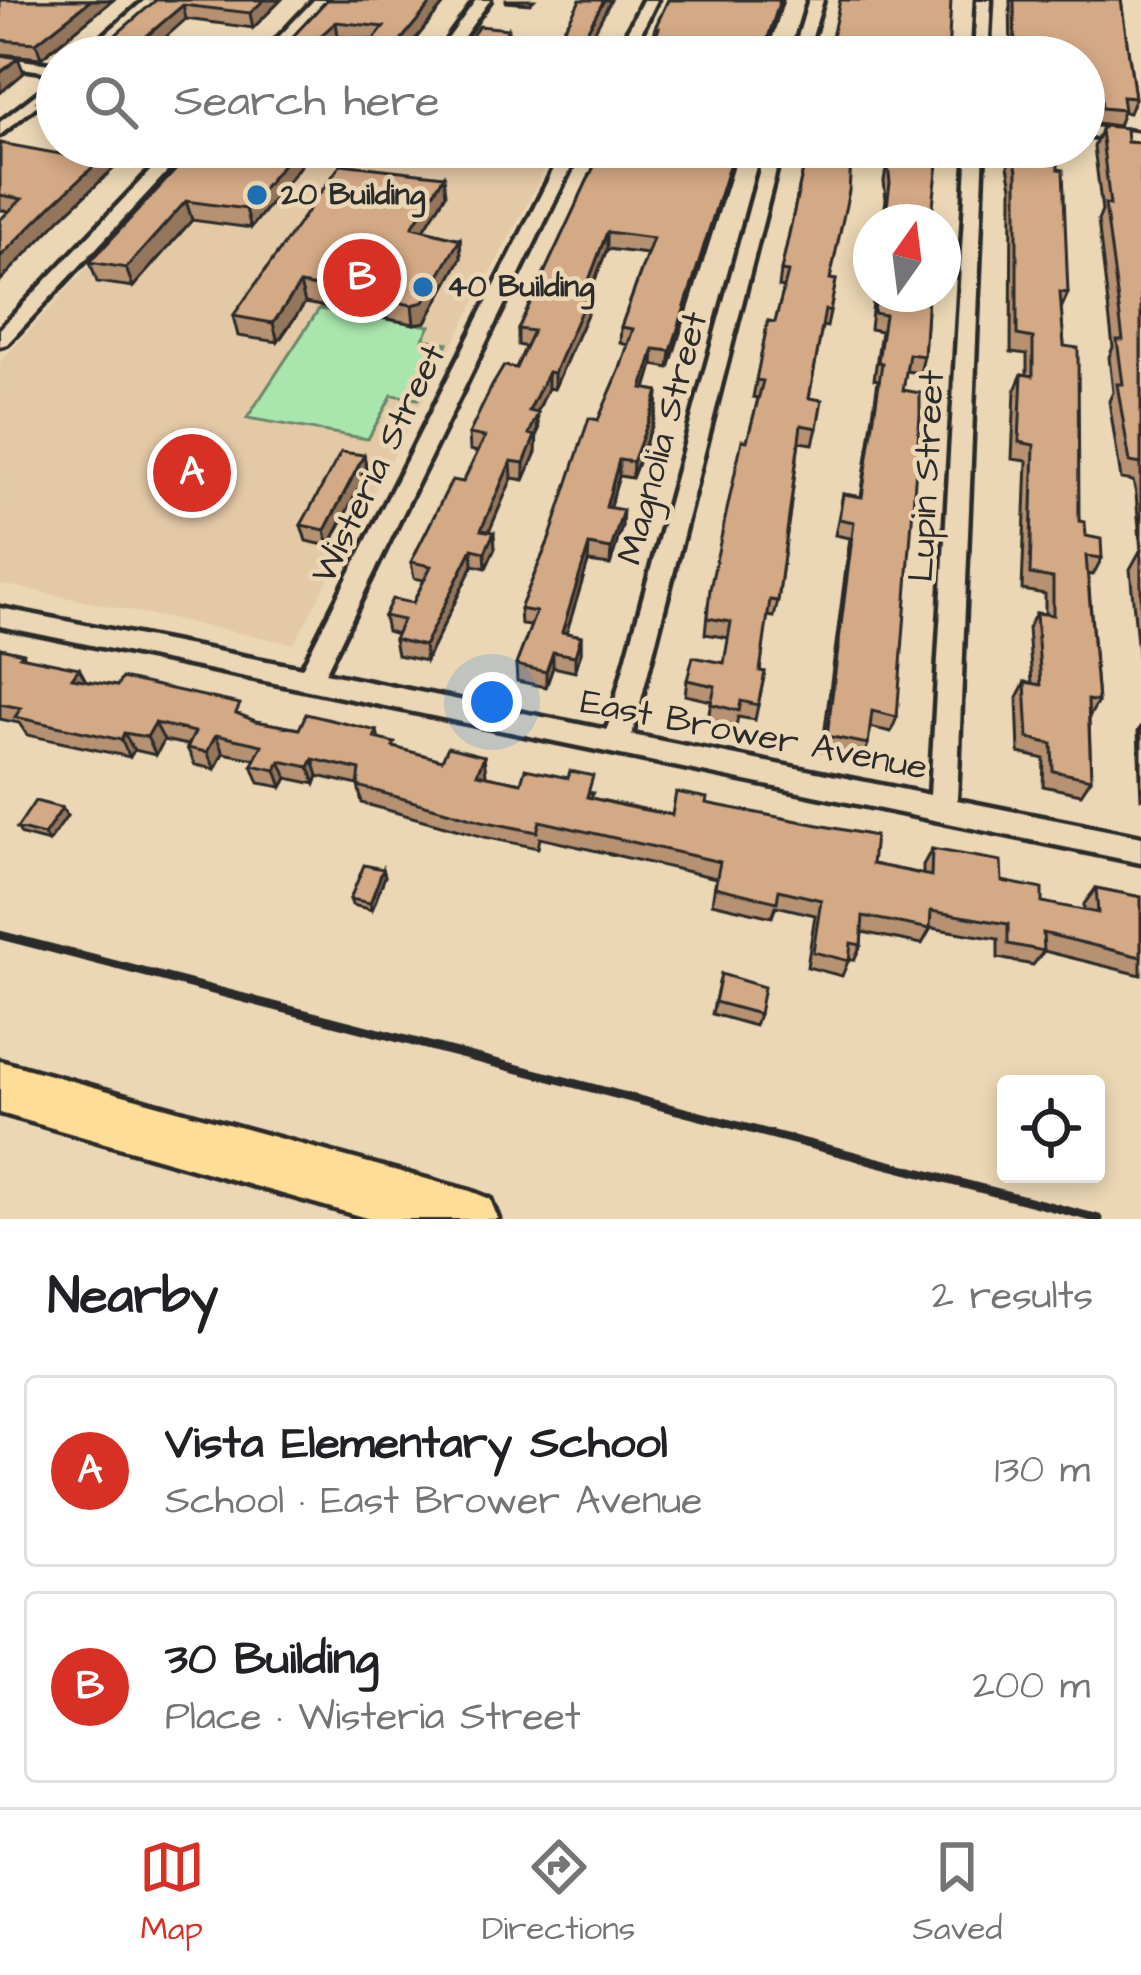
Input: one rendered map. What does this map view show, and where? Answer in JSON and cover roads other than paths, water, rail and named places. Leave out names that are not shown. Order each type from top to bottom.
[{"type":"main road","points":[[0,1087],[470,1219]]},
{"type":"street","points":[[111,36],[153,0]]},
{"type":"street","points":[[287,36],[321,0]]},
{"type":"street","points":[[457,36],[483,0]]},
{"type":"street","points":[[632,36],[650,0]]},
{"type":"street","points":[[805,36],[816,0]]},
{"type":"street","points":[[982,36],[984,0]]},
{"type":"street","points":[[0,62],[36,66]]},
{"type":"street","points":[[0,130],[36,100]]},
{"type":"street","points":[[1105,134],[1141,138]]},
{"type":"street","points":[[0,340],[162,168]]},
{"type":"street","name":"Wisteria Street","points":[[308,680],[563,168]]},
{"type":"street","name":"Magnolia Street","points":[[616,745],[768,168]]},
{"type":"street","name":"Lupin Street","points":[[944,809],[975,168]]},
{"type":"street","name":"East Brower Avenue","points":[[0,617],[1141,850]]},
{"type":"railway","points":[[0,935],[1099,1219]]},
{"type":"place","name":"20 Building","points":[[257,195]]},
{"type":"place","name":"30 Building","points":[[362,278]]},
{"type":"place","name":"40 Building","points":[[423,287]]},
{"type":"place","name":"Vista Elementary School","points":[[192,473]]}]
